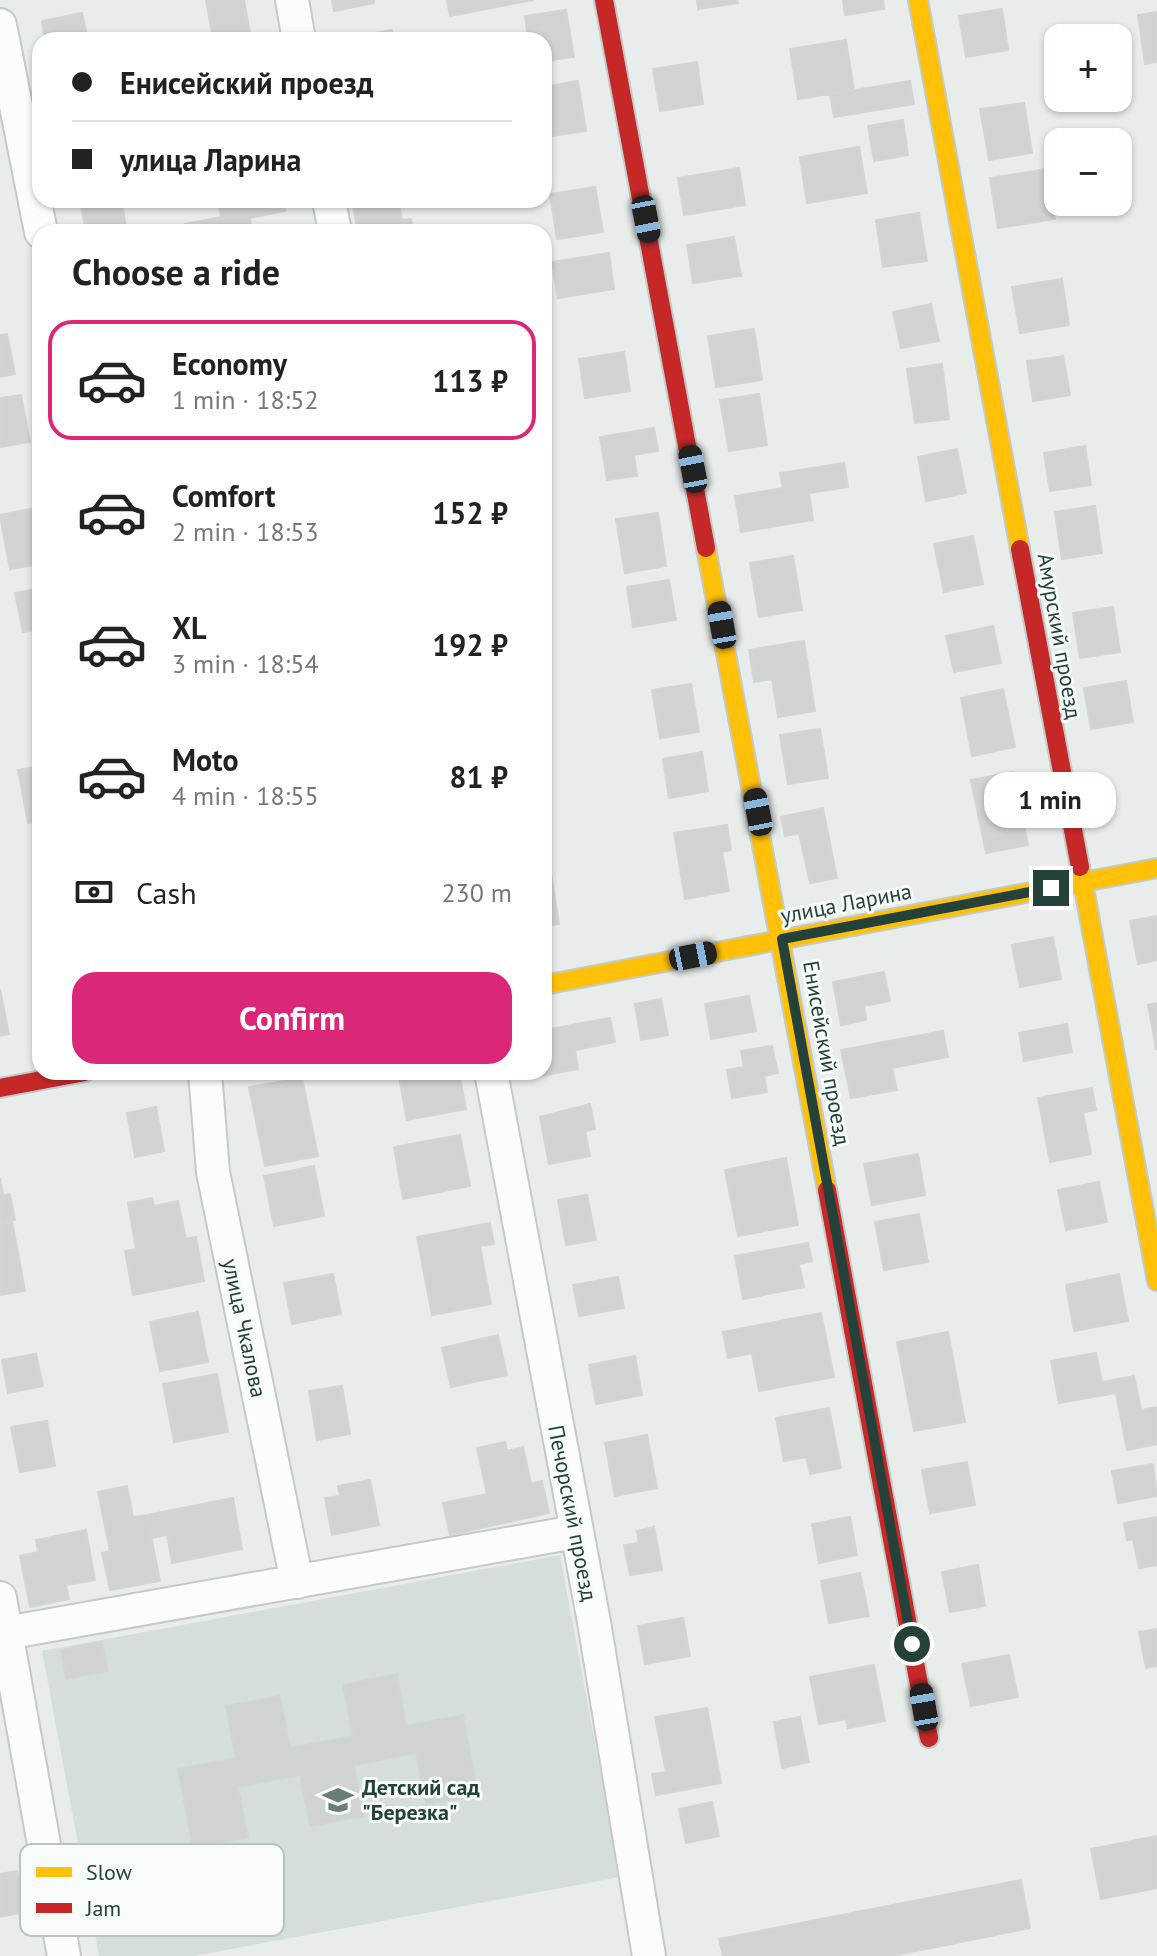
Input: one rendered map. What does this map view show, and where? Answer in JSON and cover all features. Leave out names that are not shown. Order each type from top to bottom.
[{"type":"street","points":[[292,0],[298,32]]},
{"type":"street","name":"Енисейский проезд","points":[[604,0],[929,1738]]},
{"type":"street","name":"Амурский проезд","points":[[918,0],[1157,1281]]},
{"type":"street","points":[[0,25],[32,187]]},
{"type":"street","name":"улица Ларина","points":[[552,983],[1157,868]]},
{"type":"street","points":[[0,1088],[42,1080]]},
{"type":"street","name":"улица Чкалова","points":[[206,1080],[213,1172],[297,1582]]},
{"type":"street","name":"Печорский проезд","points":[[492,1080],[649,1956]]},
{"type":"street","points":[[6,1633],[575,1532]]},
{"type":"street","points":[[0,1598],[44,1844]]},
{"type":"street","points":[[60,1936],[64,1956]]},
{"type":"shaded area","name":"Детский сад \"Березка\"","points":[[560,1555],[620,1877],[194,1956],[99,1956],[95,1936],[284,1936],[284,1844],[78,1844],[42,1651]]},
{"type":"building","points":[[206,0],[244,0],[250,32],[212,32]]},
{"type":"building","points":[[332,0],[374,0],[374,3],[334,11]]},
{"type":"building","points":[[447,0],[533,0],[450,16]]},
{"type":"building","points":[[697,0],[737,0],[738,3],[698,9]]},
{"type":"building","points":[[843,0],[883,0],[884,9],[845,15]]},
{"type":"building","points":[[1002,9],[1008,50],[966,57],[959,16]]},
{"type":"building","points":[[566,10],[574,57],[552,60],[552,32],[527,32],[525,16]]},
{"type":"building","points":[[1157,12],[1157,62],[1145,64],[1138,15]]},
{"type":"building","points":[[82,13],[86,32],[44,32],[42,21]]},
{"type":"building","points":[[846,40],[854,90],[798,99],[790,49]]},
{"type":"building","points":[[697,62],[703,104],[660,111],[653,69]]},
{"type":"building","points":[[578,81],[586,131],[552,136],[552,86]]},
{"type":"building","points":[[910,81],[914,104],[834,117],[830,94]]},
{"type":"building","points":[[1024,103],[1032,153],[989,160],[980,109]]},
{"type":"building","points":[[903,120],[908,155],[874,161],[868,126]]},
{"type":"building","points":[[859,147],[867,193],[807,203],[800,157]]},
{"type":"building","points":[[739,168],[745,205],[684,215],[678,178]]},
{"type":"building","points":[[1044,169],[1044,216],[1055,216],[1055,219],[998,228],[990,178]]},
{"type":"building","points":[[595,187],[603,232],[557,239],[552,194]]},
{"type":"building","points":[[81,208],[122,208],[126,224],[84,224]]},
{"type":"building","points":[[220,208],[284,208],[285,211],[250,218],[251,224],[185,224],[221,217]]},
{"type":"building","points":[[353,208],[400,208],[402,220],[411,219],[412,224],[356,224]]},
{"type":"building","points":[[919,213],[927,261],[883,267],[876,220]]},
{"type":"building","points":[[734,237],[741,276],[693,283],[687,245]]},
{"type":"building","points":[[609,253],[614,289],[558,298],[552,262]]},
{"type":"building","points":[[1062,279],[1069,325],[1020,333],[1012,287]]},
{"type":"building","points":[[931,304],[939,341],[901,348],[893,312]]},
{"type":"building","points":[[754,329],[762,380],[716,387],[708,336]]},
{"type":"building","points":[[7,334],[15,374],[0,377],[0,335]]},
{"type":"building","points":[[624,352],[630,391],[585,398],[579,359]]},
{"type":"building","points":[[1063,356],[1070,395],[1033,401],[1027,361]]},
{"type":"building","points":[[942,364],[949,419],[915,423],[907,369]]},
{"type":"building","points":[[759,394],[767,445],[729,451],[720,400]]},
{"type":"building","points":[[21,395],[30,442],[0,447],[0,398]]},
{"type":"building","points":[[654,428],[658,451],[634,455],[637,476],[607,480],[600,437]]},
{"type":"building","points":[[1085,446],[1091,485],[1050,491],[1044,453]]},
{"type":"building","points":[[957,449],[966,493],[926,501],[918,457]]},
{"type":"building","points":[[844,463],[848,487],[809,493],[813,520],[741,532],[735,496],[783,488],[780,473]]},
{"type":"building","points":[[1095,506],[1102,553],[1062,559],[1055,512]]},
{"type":"building","points":[[32,509],[32,565],[10,569],[0,515]]},
{"type":"building","points":[[658,513],[666,566],[625,573],[616,519]]},
{"type":"building","points":[[973,536],[983,584],[944,592],[934,544]]},
{"type":"building","points":[[793,556],[802,610],[759,617],[750,563]]},
{"type":"building","points":[[669,580],[676,620],[633,627],[627,587]]},
{"type":"building","points":[[32,590],[32,630],[23,632],[15,593]]},
{"type":"building","points":[[1113,607],[1120,652],[1080,658],[1073,613]]},
{"type":"building","points":[[993,626],[1001,663],[954,672],[946,636]]},
{"type":"building","points":[[804,641],[815,711],[778,717],[772,679],[754,682],[749,650]]},
{"type":"building","points":[[1126,681],[1133,722],[1091,729],[1084,688]]},
{"type":"building","points":[[691,684],[699,732],[660,738],[652,690]]},
{"type":"building","points":[[1003,689],[1015,747],[972,756],[961,698]]},
{"type":"building","points":[[820,729],[828,778],[788,784],[780,735]]},
{"type":"building","points":[[702,752],[708,791],[669,798],[663,759]]},
{"type":"building","points":[[32,767],[32,822],[28,823],[18,770]]},
{"type":"building","points":[[1013,772],[1028,845],[986,853],[971,780]]},
{"type":"building","points":[[823,808],[837,878],[810,883],[799,833],[785,836],[781,817]]},
{"type":"building","points":[[727,825],[731,850],[722,852],[729,891],[685,899],[674,833]]},
{"type":"building","points":[[552,880],[559,924],[552,925]]},
{"type":"building","points":[[1157,916],[1157,960],[1138,964],[1130,921]]},
{"type":"building","points":[[1053,937],[1061,979],[1020,987],[1012,945]]},
{"type":"building","points":[[884,972],[890,1001],[864,1006],[866,1020],[841,1025],[833,982]]},
{"type":"building","points":[[0,989],[9,1034],[0,1036]]},
{"type":"building","points":[[749,996],[756,1031],[711,1039],[705,1004]]},
{"type":"building","points":[[661,999],[668,1035],[641,1040],[635,1004]]},
{"type":"building","points":[[1157,1003],[1157,1048],[1156,1049],[1148,1005]]},
{"type":"building","points":[[610,1018],[615,1042],[575,1050],[578,1069],[552,1074],[552,1029]]},
{"type":"building","points":[[1067,1024],[1072,1052],[1024,1061],[1019,1033]]},
{"type":"building","points":[[943,1031],[948,1057],[892,1068],[897,1090],[851,1098],[841,1050]]},
{"type":"building","points":[[772,1046],[778,1073],[764,1076],[767,1092],[732,1098],[727,1070],[744,1067],[741,1051]]},
{"type":"building","points":[[302,1080],[318,1156],[265,1166],[249,1087]]},
{"type":"building","points":[[400,1080],[461,1080],[466,1109],[407,1120]]},
{"type":"building","points":[[1092,1088],[1096,1110],[1083,1112],[1091,1154],[1050,1162],[1038,1098]]},
{"type":"building","points":[[590,1104],[595,1129],[585,1131],[590,1156],[549,1164],[540,1117]]},
{"type":"building","points":[[156,1107],[164,1151],[135,1157],[127,1113]]},
{"type":"building","points":[[460,1135],[470,1186],[403,1199],[394,1147]]},
{"type":"building","points":[[918,1154],[925,1195],[872,1205],[864,1164]]},
{"type":"building","points":[[786,1158],[798,1225],[738,1236],[725,1170]]},
{"type":"building","points":[[314,1166],[324,1216],[274,1226],[264,1176]]},
{"type":"building","points":[[0,1178],[3,1195],[10,1194],[15,1220],[0,1223]]},
{"type":"building","points":[[1099,1182],[1107,1222],[1066,1230],[1058,1190]]},
{"type":"building","points":[[587,1195],[596,1240],[566,1245],[558,1200]]},
{"type":"building","points":[[152,1198],[154,1206],[178,1201],[186,1239],[196,1237],[204,1281],[133,1295],[125,1251],[136,1249],[128,1203]]},
{"type":"building","points":[[919,1214],[928,1262],[884,1270],[875,1222]]},
{"type":"building","points":[[12,1221],[25,1291],[0,1295],[0,1223]]},
{"type":"building","points":[[490,1223],[494,1244],[480,1246],[491,1304],[432,1315],[417,1237]]},
{"type":"building","points":[[808,1243],[812,1261],[799,1264],[804,1287],[743,1299],[735,1256]]},
{"type":"building","points":[[333,1274],[341,1314],[292,1324],[284,1283]]},
{"type":"building","points":[[1119,1274],[1128,1321],[1074,1331],[1066,1285]]},
{"type":"building","points":[[618,1277],[624,1308],[579,1316],[573,1285]]},
{"type":"building","points":[[198,1312],[208,1362],[160,1371],[150,1322]]},
{"type":"building","points":[[821,1313],[834,1377],[759,1391],[752,1353],[728,1358],[723,1332]]},
{"type":"building","points":[[948,1332],[965,1422],[914,1431],[897,1342]]},
{"type":"building","points":[[498,1335],[507,1375],[451,1387],[442,1348]]},
{"type":"building","points":[[1096,1353],[1102,1382],[1134,1376],[1141,1410],[1157,1407],[1157,1444],[1127,1450],[1116,1393],[1059,1403],[1051,1361]]},
{"type":"building","points":[[36,1354],[43,1386],[8,1393],[2,1360]]},
{"type":"building","points":[[635,1356],[642,1395],[596,1404],[589,1365]]},
{"type":"building","points":[[217,1374],[228,1432],[174,1442],[163,1384]]},
{"type":"building","points":[[342,1386],[350,1434],[317,1440],[309,1391]]},
{"type":"building","points":[[829,1408],[841,1468],[810,1474],[806,1457],[784,1461],[776,1418]]},
{"type":"building","points":[[47,1421],[55,1466],[20,1472],[11,1427]]},
{"type":"building","points":[[647,1435],[657,1488],[615,1496],[605,1443]]},
{"type":"building","points":[[505,1442],[507,1451],[523,1447],[531,1484],[542,1481],[549,1513],[450,1535],[443,1503],[487,1494],[477,1448]]},
{"type":"building","points":[[967,1462],[975,1505],[930,1513],[922,1470]]},
{"type":"building","points":[[1153,1464],[1157,1496],[1118,1503],[1112,1471]]},
{"type":"building","points":[[370,1480],[379,1525],[332,1535],[325,1498],[340,1496],[338,1486]]},
{"type":"building","points":[[127,1486],[133,1517],[147,1515],[160,1581],[110,1590],[102,1553],[110,1551],[98,1492]]},
{"type":"building","points":[[233,1498],[242,1549],[172,1563],[167,1535],[151,1538],[147,1515]]},
{"type":"building","points":[[850,1517],[857,1555],[819,1563],[812,1524]]},
{"type":"building","points":[[1157,1517],[1157,1565],[1139,1568],[1133,1539],[1127,1540],[1124,1523]]},
{"type":"building","points":[[654,1527],[662,1570],[630,1575],[624,1545],[639,1543],[637,1531]]},
{"type":"building","points":[[86,1530],[95,1580],[66,1585],[69,1599],[30,1607],[20,1556],[38,1552],[36,1540]]},
{"type":"building","points":[[978,1565],[985,1606],[950,1612],[942,1572]]},
{"type":"building","points":[[860,1573],[869,1616],[829,1623],[821,1581]]},
{"type":"building","points":[[683,1618],[690,1656],[645,1664],[638,1626]]},
{"type":"building","points":[[1157,1629],[1157,1666],[1146,1668],[1139,1632]]},
{"type":"building","points":[[102,1642],[108,1671],[66,1679],[61,1650]]},
{"type":"building","points":[[1009,1655],[1018,1697],[971,1706],[962,1664]]},
{"type":"building","points":[[874,1665],[885,1721],[848,1728],[846,1719],[819,1724],[810,1677]]},
{"type":"building","points":[[397,1674],[406,1726],[463,1715],[478,1795],[426,1804],[416,1753],[354,1765],[364,1816],[310,1826],[300,1775],[238,1787],[248,1838],[215,1844],[192,1844],[178,1769],[236,1758],[226,1706],[280,1696],[290,1748],[353,1736],[343,1685]]},
{"type":"building","points":[[707,1708],[721,1783],[656,1795],[652,1774],[666,1772],[655,1717]]},
{"type":"building","points":[[800,1717],[809,1762],[782,1768],[774,1722]]},
{"type":"building","points":[[712,1802],[719,1836],[686,1843],[679,1809]]},
{"type":"building","points":[[1157,1836],[1157,1888],[1101,1899],[1091,1849]]},
{"type":"building","points":[[17,1871],[20,1913],[0,1917],[0,1874]]},
{"type":"building","points":[[1021,1880],[1030,1928],[892,1956],[723,1956],[719,1939]]},
{"type":"traffic: slow","points":[[918,0],[1020,549]]},
{"type":"traffic: slow","points":[[706,548],[827,1190]]},
{"type":"traffic: slow","points":[[1080,867],[1157,1281]]},
{"type":"traffic: slow","points":[[552,983],[1157,868]]},
{"type":"traffic: jam","points":[[604,0],[706,548]]},
{"type":"traffic: jam","points":[[1020,549],[1080,867]]},
{"type":"traffic: jam","points":[[0,1088],[42,1080]]},
{"type":"traffic: jam","points":[[827,1190],[929,1738]]},
{"type":"place","name":"Детский сад \"Березка\"","points":[[338,1800]]},
{"type":"route","points":[[912,1644],[782,939],[1051,888]]}]
